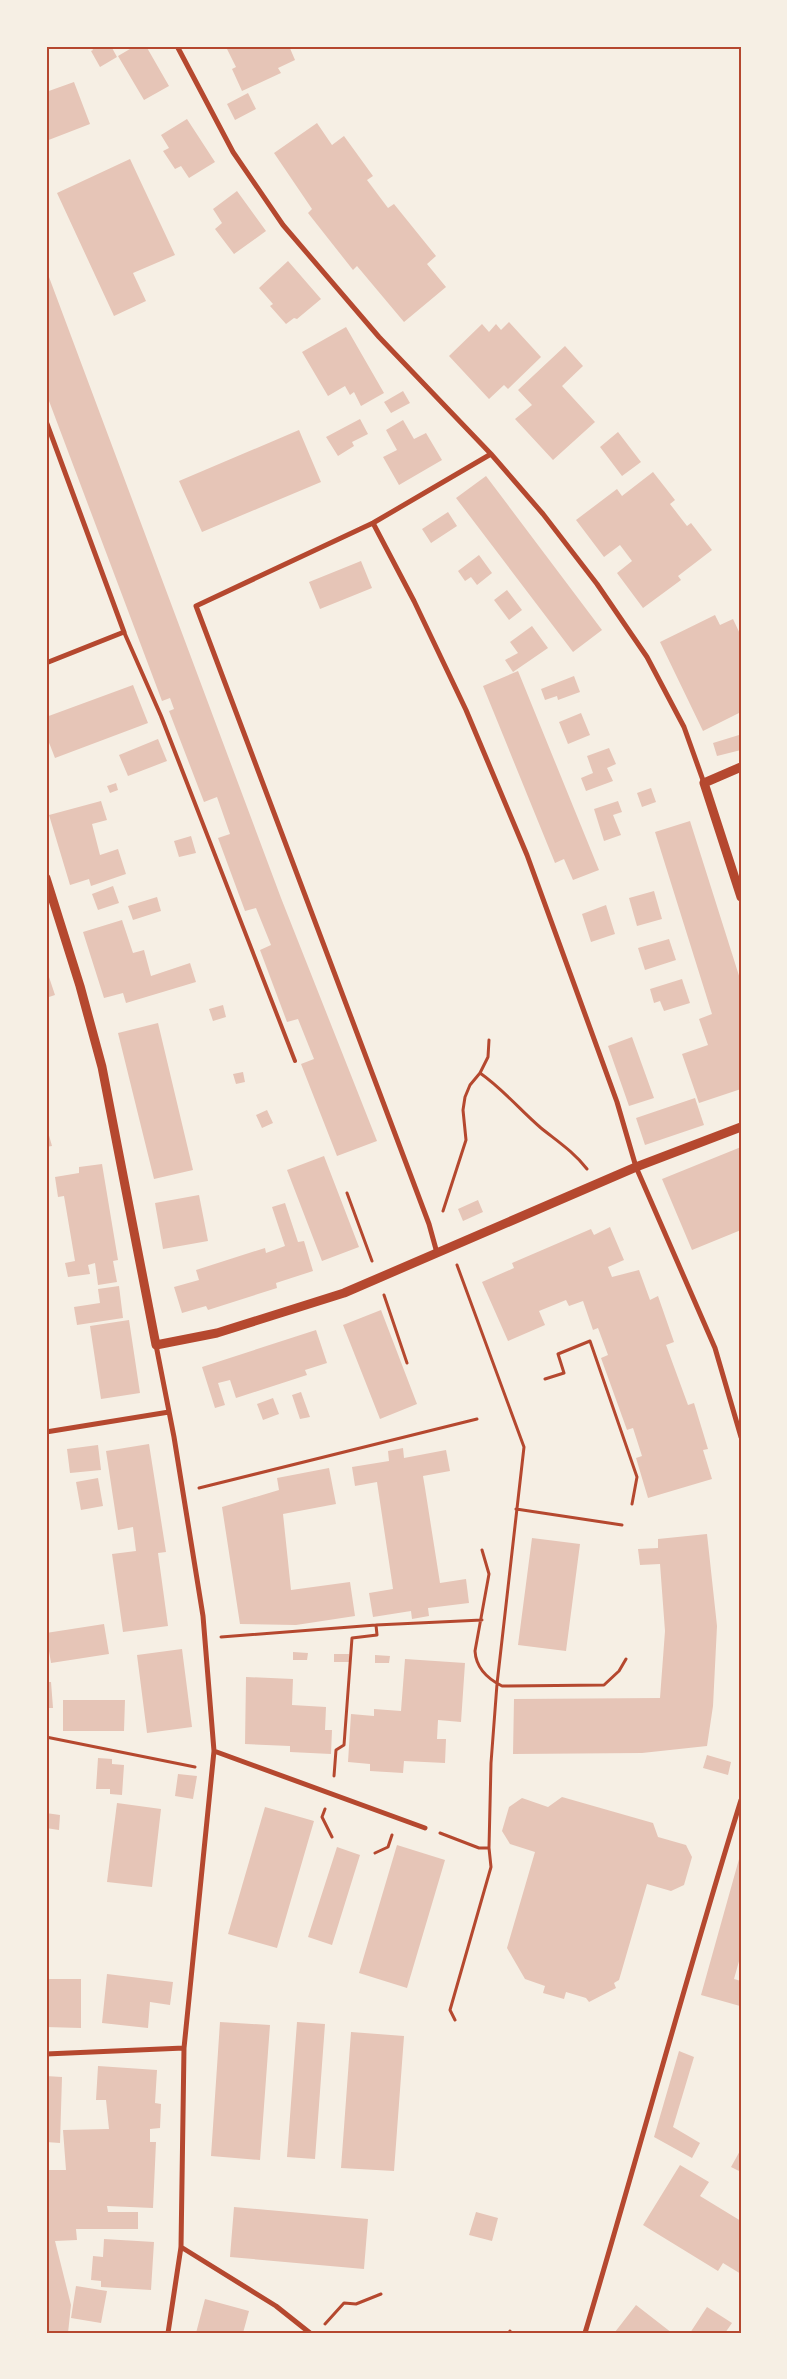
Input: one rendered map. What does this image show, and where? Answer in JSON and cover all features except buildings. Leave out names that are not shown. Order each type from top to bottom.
[{"type":"street","points":[[177,46],[233,152],[283,225],[379,337],[491,454],[555,530],[597,584],[646,657],[684,727],[741,897]]},
{"type":"street","points":[[46,663],[124,632],[47,424]]},
{"type":"street","points":[[437,1253],[429,1224],[196,606],[373,523],[491,454]]},
{"type":"street","points":[[373,523],[414,600],[466,710],[528,855],[617,1102],[636,1167],[715,1348],[741,1437]]},
{"type":"street","points":[[704,783],[741,767]]},
{"type":"street","points":[[46,878],[80,986],[102,1067],[169,1412],[206,1638],[214,1752],[184,2048],[181,2247],[168,2333]]},
{"type":"street","points":[[156,1345],[217,1333],[344,1293],[636,1167],[741,1128]]},
{"type":"street","points":[[46,1432],[169,1412]]},
{"type":"street","points":[[214,1752],[425,1828]]},
{"type":"street","points":[[585,2333],[642,2140],[703,1922],[741,1800]]},
{"type":"street","points":[[46,2054],[184,2048]]},
{"type":"street","points":[[181,2247],[276,2306],[310,2333]]},
{"type":"lane","points":[[124,632],[161,716],[295,1062]]},
{"type":"path","points":[[444,1204],[466,1140],[463,1110],[465,1097],[470,1085],[480,1073],[488,1057],[489,1040]]},
{"type":"path","points":[[480,1073],[500,1086],[540,1127],[579,1158],[598,1183]]},
{"type":"path","points":[[455,1260],[524,1447],[496,1684],[491,1763],[489,1848],[491,1867],[450,2010],[455,2020]]},
{"type":"path","points":[[545,1379],[564,1373],[558,1354],[590,1341],[637,1477],[632,1504]]},
{"type":"path","points":[[183,1492],[477,1419]]},
{"type":"path","points":[[516,1509],[622,1525]]},
{"type":"path","points":[[482,1550],[489,1574],[475,1652],[475,1662],[491,1681],[502,1686],[604,1685],[618,1671],[626,1659]]},
{"type":"path","points":[[206,1638],[376,1625],[482,1620]]},
{"type":"path","points":[[332,1838],[322,1817],[331,1794],[336,1750],[344,1745],[352,1638],[377,1635],[376,1625]]},
{"type":"path","points":[[46,1737],[212,1770]]},
{"type":"path","points":[[375,1853],[388,1846],[398,1818]]},
{"type":"path","points":[[425,1828],[479,1848],[489,1848]]},
{"type":"path","points":[[322,2327],[344,2303],[356,2304],[381,2294]]}]
